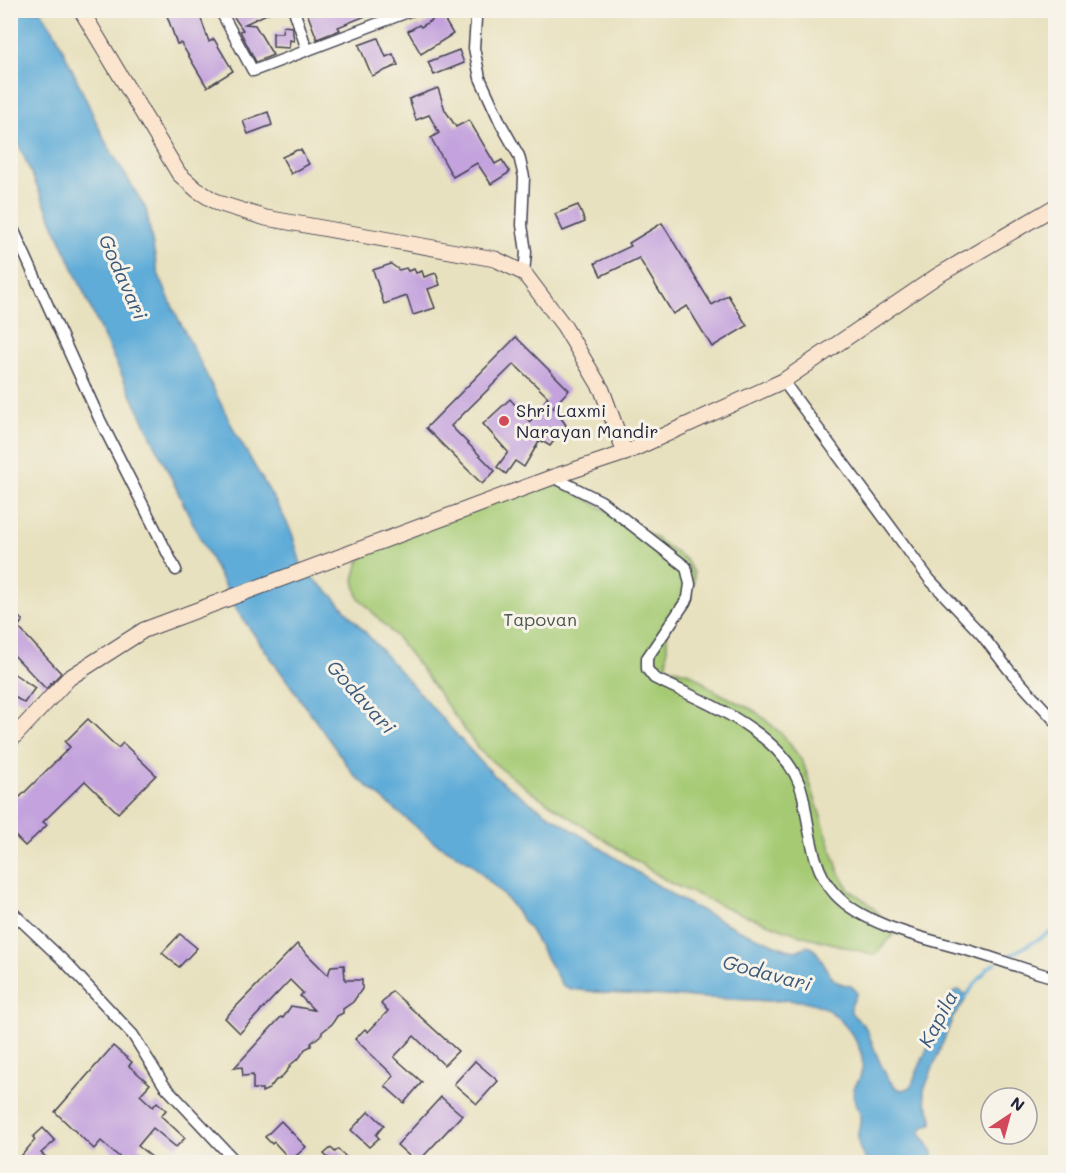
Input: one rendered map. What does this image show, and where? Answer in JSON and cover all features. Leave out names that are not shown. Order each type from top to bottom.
[{"type":"main road","points":[[81,10],[179,174],[197,190],[218,203],[266,218],[495,259],[524,273],[564,326],[602,390],[625,453]]},
{"type":"main road","points":[[10,741],[69,678],[144,630],[553,477],[625,453],[783,381],[937,276],[1056,206]]},
{"type":"street","points":[[220,10],[253,71],[308,50],[382,16],[412,10]]},
{"type":"street","points":[[294,10],[308,50]]},
{"type":"street","points":[[474,10],[476,19],[474,48],[480,78],[519,156],[524,177],[522,225],[526,252],[524,273]]},
{"type":"street","points":[[10,222],[99,418],[176,570]]},
{"type":"street","points":[[783,381],[930,580],[981,634],[1009,670],[1056,722]]},
{"type":"street","points":[[553,477],[602,501],[686,567],[690,584],[688,597],[647,657],[647,669],[654,678],[737,719],[773,745],[787,762],[802,792],[814,853],[822,875],[835,895],[855,910],[889,927],[1056,978]]},
{"type":"street","points":[[10,910],[67,964],[133,1035],[164,1085],[236,1162]]},
{"type":"green space","name":"Tapovan","points":[[545,482],[571,489],[654,537],[686,560],[694,574],[694,585],[667,623],[667,667],[690,673],[717,692],[755,711],[784,736],[803,762],[838,869],[849,890],[866,901],[897,931],[875,955],[797,934],[736,912],[670,883],[530,791],[479,750],[398,639],[358,597],[354,580],[359,561],[374,548]]},
{"type":"water","name":"Godavari","points":[[10,11],[41,11],[56,34],[105,141],[146,209],[158,273],[174,310],[236,434],[292,533],[302,568],[332,595],[480,761],[497,778],[531,803],[677,898],[737,929],[786,949],[796,951],[807,946],[812,948],[832,978],[851,986],[857,993],[851,1006],[851,1012],[867,1030],[883,1070],[896,1087],[903,1090],[911,1086],[949,998],[959,990],[966,995],[965,1001],[953,1017],[924,1090],[932,1124],[924,1127],[920,1133],[933,1152],[934,1162],[867,1162],[859,1145],[860,1117],[853,1092],[862,1069],[861,1053],[849,1031],[832,1013],[816,1004],[791,1000],[605,993],[571,989],[562,985],[530,930],[508,900],[471,863],[434,842],[355,776],[238,612],[103,336],[11,127]]},
{"type":"building","points":[[165,10],[198,10],[209,42],[214,39],[233,71],[207,87],[181,43],[177,44]]},
{"type":"building","points":[[229,10],[275,10],[245,24],[255,25],[273,55],[256,62],[240,31],[243,30]]},
{"type":"building","points":[[306,10],[378,11],[338,27],[340,30],[317,39]]},
{"type":"building","points":[[441,14],[453,34],[421,54],[408,31],[419,25],[421,27]]},
{"type":"building","points":[[283,26],[292,27],[294,41],[290,40],[289,48],[273,47],[273,33],[282,33]]},
{"type":"building","points":[[378,38],[386,57],[393,54],[398,65],[372,76],[359,45]]},
{"type":"building","points":[[459,50],[464,63],[434,75],[428,62]]},
{"type":"building","points":[[438,88],[445,110],[456,127],[469,120],[495,164],[502,160],[510,172],[491,184],[477,163],[453,177],[431,138],[439,133],[429,115],[416,120],[409,99]]},
{"type":"building","points":[[268,112],[272,125],[248,134],[243,121]]},
{"type":"building","points":[[301,150],[309,164],[291,174],[282,157]]},
{"type":"building","points":[[578,205],[585,222],[563,231],[555,214]]},
{"type":"building","points":[[662,223],[712,305],[728,295],[747,326],[712,347],[687,306],[673,314],[639,258],[601,276],[595,263],[631,246],[629,243]]},
{"type":"building","points":[[391,264],[399,270],[406,268],[408,271],[414,269],[416,273],[422,271],[424,277],[436,273],[440,285],[428,289],[435,308],[413,315],[407,296],[384,304],[373,270]]},
{"type":"building","points":[[516,337],[569,390],[553,407],[566,425],[550,446],[540,440],[524,467],[515,461],[506,474],[497,467],[508,452],[483,424],[510,399],[530,422],[548,397],[514,364],[451,426],[495,471],[482,484],[426,428]]},
{"type":"building","points":[[10,612],[23,620],[18,627],[61,673],[46,689],[10,651]]},
{"type":"building","points":[[10,671],[35,688],[24,703],[10,694]]},
{"type":"building","points":[[88,719],[118,748],[123,743],[156,775],[118,813],[85,781],[43,822],[47,825],[25,846],[10,831],[10,787],[20,797],[70,747],[65,742]]},
{"type":"building","points":[[180,934],[197,948],[179,967],[162,953]]},
{"type":"building","points":[[297,944],[328,975],[331,966],[344,965],[345,980],[362,980],[362,989],[353,1002],[343,1009],[343,1013],[337,1016],[332,1024],[311,1043],[311,1046],[305,1049],[280,1079],[262,1092],[262,1089],[253,1089],[253,1075],[243,1076],[242,1067],[234,1068],[281,1017],[283,1018],[291,1006],[314,1010],[300,996],[303,993],[290,980],[240,1033],[225,1018]]},
{"type":"building","points":[[392,991],[458,1051],[444,1065],[414,1036],[394,1057],[422,1082],[404,1103],[385,1086],[394,1076],[355,1039],[365,1029],[368,1032],[388,1011],[381,1004]]},
{"type":"building","points":[[113,1046],[132,1062],[129,1066],[150,1084],[140,1095],[153,1107],[157,1102],[166,1110],[161,1116],[185,1138],[176,1147],[153,1128],[138,1146],[158,1162],[125,1162],[101,1141],[94,1149],[55,1112]]},
{"type":"building","points":[[475,1061],[498,1081],[477,1104],[454,1084]]},
{"type":"building","points":[[441,1097],[462,1115],[416,1162],[397,1145]]},
{"type":"building","points":[[369,1111],[384,1125],[376,1135],[379,1138],[369,1147],[351,1130]]},
{"type":"building","points":[[281,1121],[306,1147],[289,1162],[274,1142],[272,1144],[265,1137]]},
{"type":"building","points":[[43,1128],[55,1141],[41,1153],[52,1162],[16,1162],[35,1140],[33,1137]]},
{"type":"building","points":[[331,1148],[335,1152],[338,1149],[351,1162],[332,1162],[324,1154]]},
{"type":"waterway","name":"Kapila","points":[[1005,958],[1056,931]]},
{"type":"waterway","name":"Kapila","points":[[964,998],[988,968],[996,963]]},
{"type":"place","name":"Shri Laxmi Narayan Mandir","points":[[504,421]]}]
